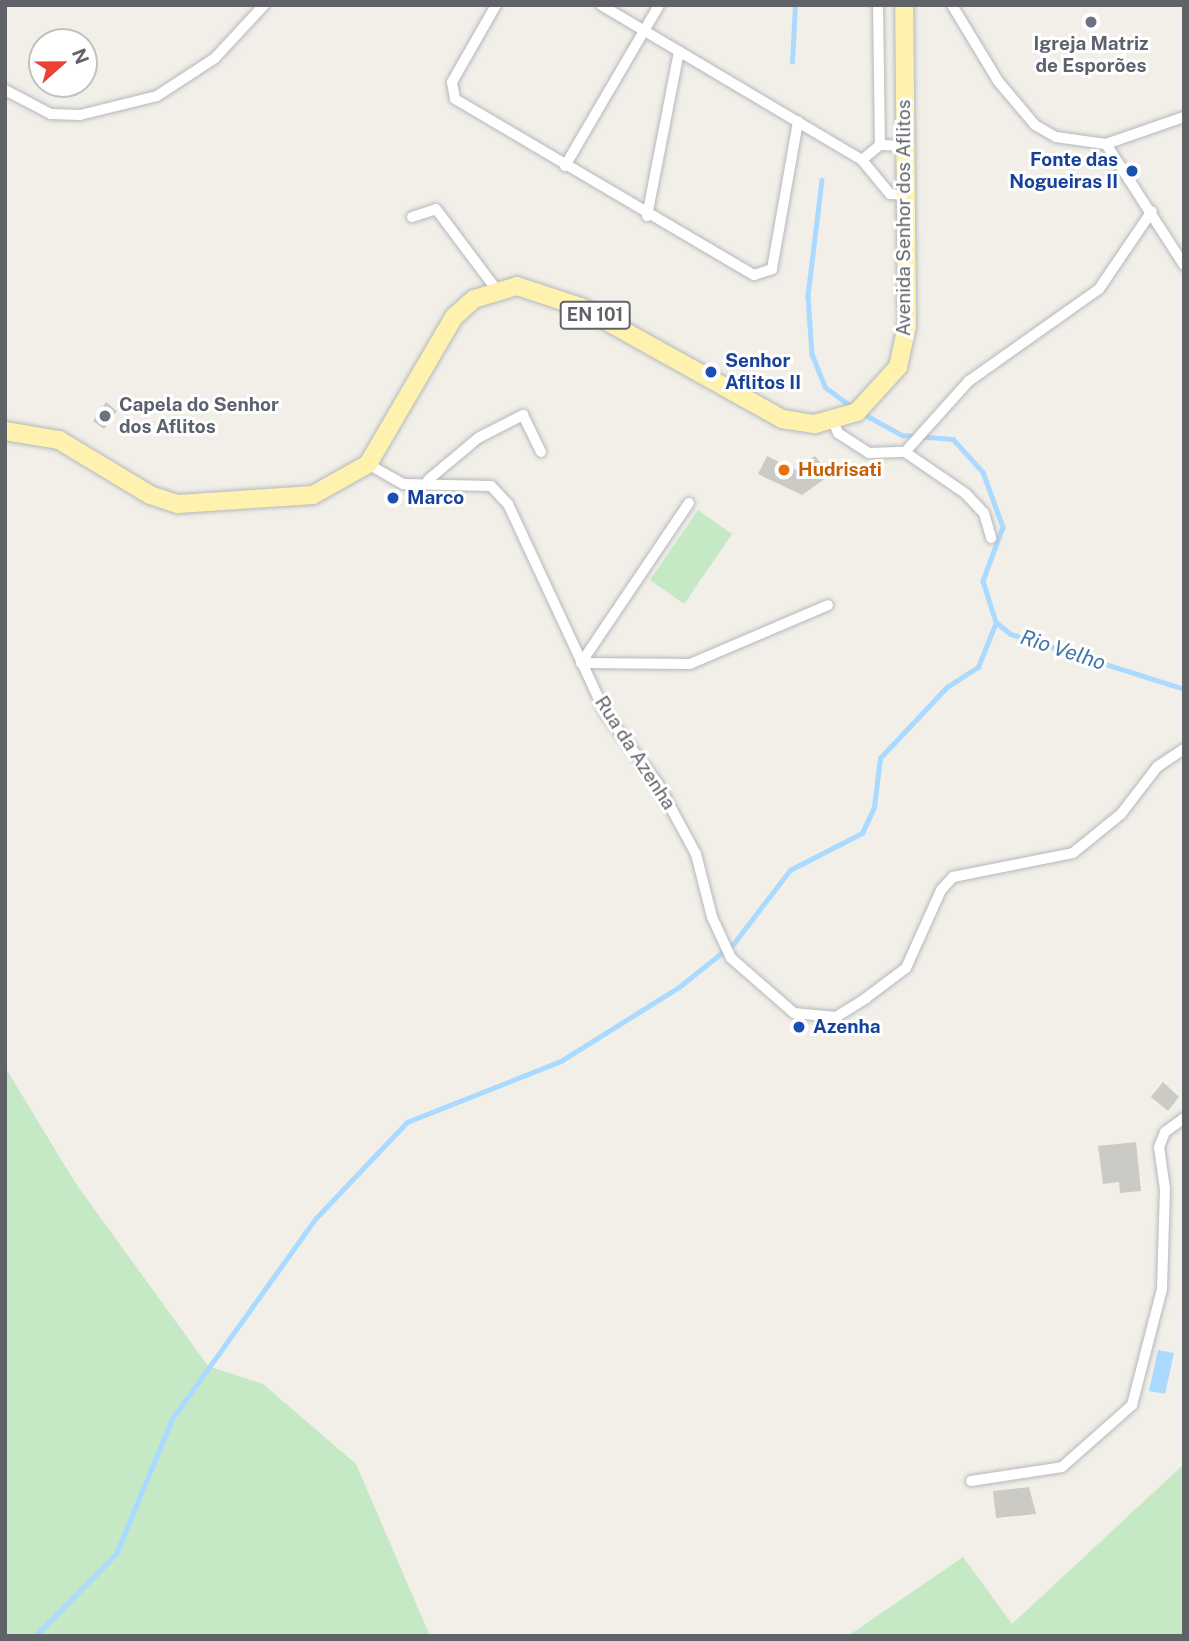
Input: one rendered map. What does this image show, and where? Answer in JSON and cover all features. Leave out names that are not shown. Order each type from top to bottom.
[{"type":"main road","name":"Avenida Senhor dos Aflitos","points":[[833,421],[875,398],[898,367],[906,326],[904,5]]},
{"type":"main road","name":"EN 101","points":[[496,289],[527,288],[581,307],[782,419],[833,421]]},
{"type":"main road","points":[[5,431],[60,440],[150,495],[178,504],[313,495],[369,464],[454,317],[496,289]]},
{"type":"street","points":[[5,90],[51,114],[80,115],[157,96],[215,58],[264,5]]},
{"type":"street","points":[[496,5],[450,91],[647,216],[754,275],[772,269],[797,121]]},
{"type":"street","points":[[601,5],[862,160],[876,183],[906,195]]},
{"type":"street","points":[[565,166],[659,5]]},
{"type":"street","points":[[878,5],[880,145]]},
{"type":"street","points":[[952,5],[998,81],[1035,125],[1056,137],[1106,144],[1184,117]]},
{"type":"street","points":[[647,216],[679,51]]},
{"type":"street","points":[[1106,144],[1152,211],[1184,265]]},
{"type":"street","points":[[862,160],[880,145],[905,146]]},
{"type":"street","points":[[412,217],[436,209],[496,289]]},
{"type":"street","points":[[905,452],[969,381],[1099,289],[1152,211]]},
{"type":"street","points":[[428,480],[478,438],[523,415],[541,452]]},
{"type":"street","points":[[833,421],[838,433],[869,453],[905,452],[966,494],[984,513],[991,538]]},
{"type":"street","points":[[369,464],[403,484],[428,480],[491,486],[508,505],[581,663]]},
{"type":"street","points":[[581,663],[689,503]]},
{"type":"street","points":[[581,663],[690,664],[828,606]]},
{"type":"street","name":"Rua da Azenha","points":[[581,663],[696,854],[712,917],[731,958],[794,1013],[836,1017],[866,998],[906,968],[941,890],[953,877],[1073,853],[1121,814],[1157,767],[1184,749]]},
{"type":"street","points":[[971,1481],[1062,1467],[1132,1405],[1162,1289],[1165,1189],[1159,1147],[1164,1132],[1184,1118]]},
{"type":"green space","points":[[698,510],[732,534],[684,604],[650,580]]},
{"type":"green space","points":[[5,1067],[76,1184],[208,1366],[263,1384],[356,1464],[430,1636],[5,1636]]},
{"type":"green space","points":[[1184,1464],[1184,1636],[848,1636],[963,1557],[1012,1624]]},
{"type":"water","points":[[1158,1350],[1174,1353],[1165,1394],[1149,1391]]},
{"type":"building","name":"Capela do Senhor dos Aflitos","points":[[106,402],[117,411],[104,429],[93,421]]},
{"type":"building","points":[[767,456],[796,470],[815,456],[830,475],[802,495],[758,474]]},
{"type":"building","points":[[1163,1082],[1179,1097],[1168,1111],[1151,1097]]},
{"type":"building","points":[[1136,1142],[1141,1191],[1120,1193],[1119,1182],[1103,1184],[1098,1146]]},
{"type":"building","points":[[1029,1487],[1036,1514],[996,1518],[993,1491]]},
{"type":"waterway","name":"Rio Velho","points":[[792,62],[795,5]]},
{"type":"waterway","name":"Rio Velho","points":[[822,180],[808,296],[812,354],[825,387],[854,408]]},
{"type":"waterway","name":"Rio Velho","points":[[862,413],[902,435],[953,439],[983,472],[1003,527],[983,581],[996,622],[1011,634],[1184,689]]},
{"type":"waterway","points":[[35,1636],[116,1554],[172,1419],[316,1218],[407,1122],[561,1061],[679,987],[734,943],[790,870],[862,833],[874,807],[880,758],[947,687],[978,667],[996,622]]},
{"type":"place","name":"Igreja Matriz de Esporões","points":[[1091,22]]},
{"type":"place","name":"Fonte das Nogueiras II","points":[[1132,171]]},
{"type":"place","name":"Senhor Aflitos II","points":[[711,372]]},
{"type":"place","name":"Capela do Senhor dos Aflitos","points":[[105,416]]},
{"type":"place","name":"Hudrisati","points":[[784,470]]},
{"type":"place","name":"Marco","points":[[393,498]]},
{"type":"place","name":"Azenha","points":[[799,1027]]}]
